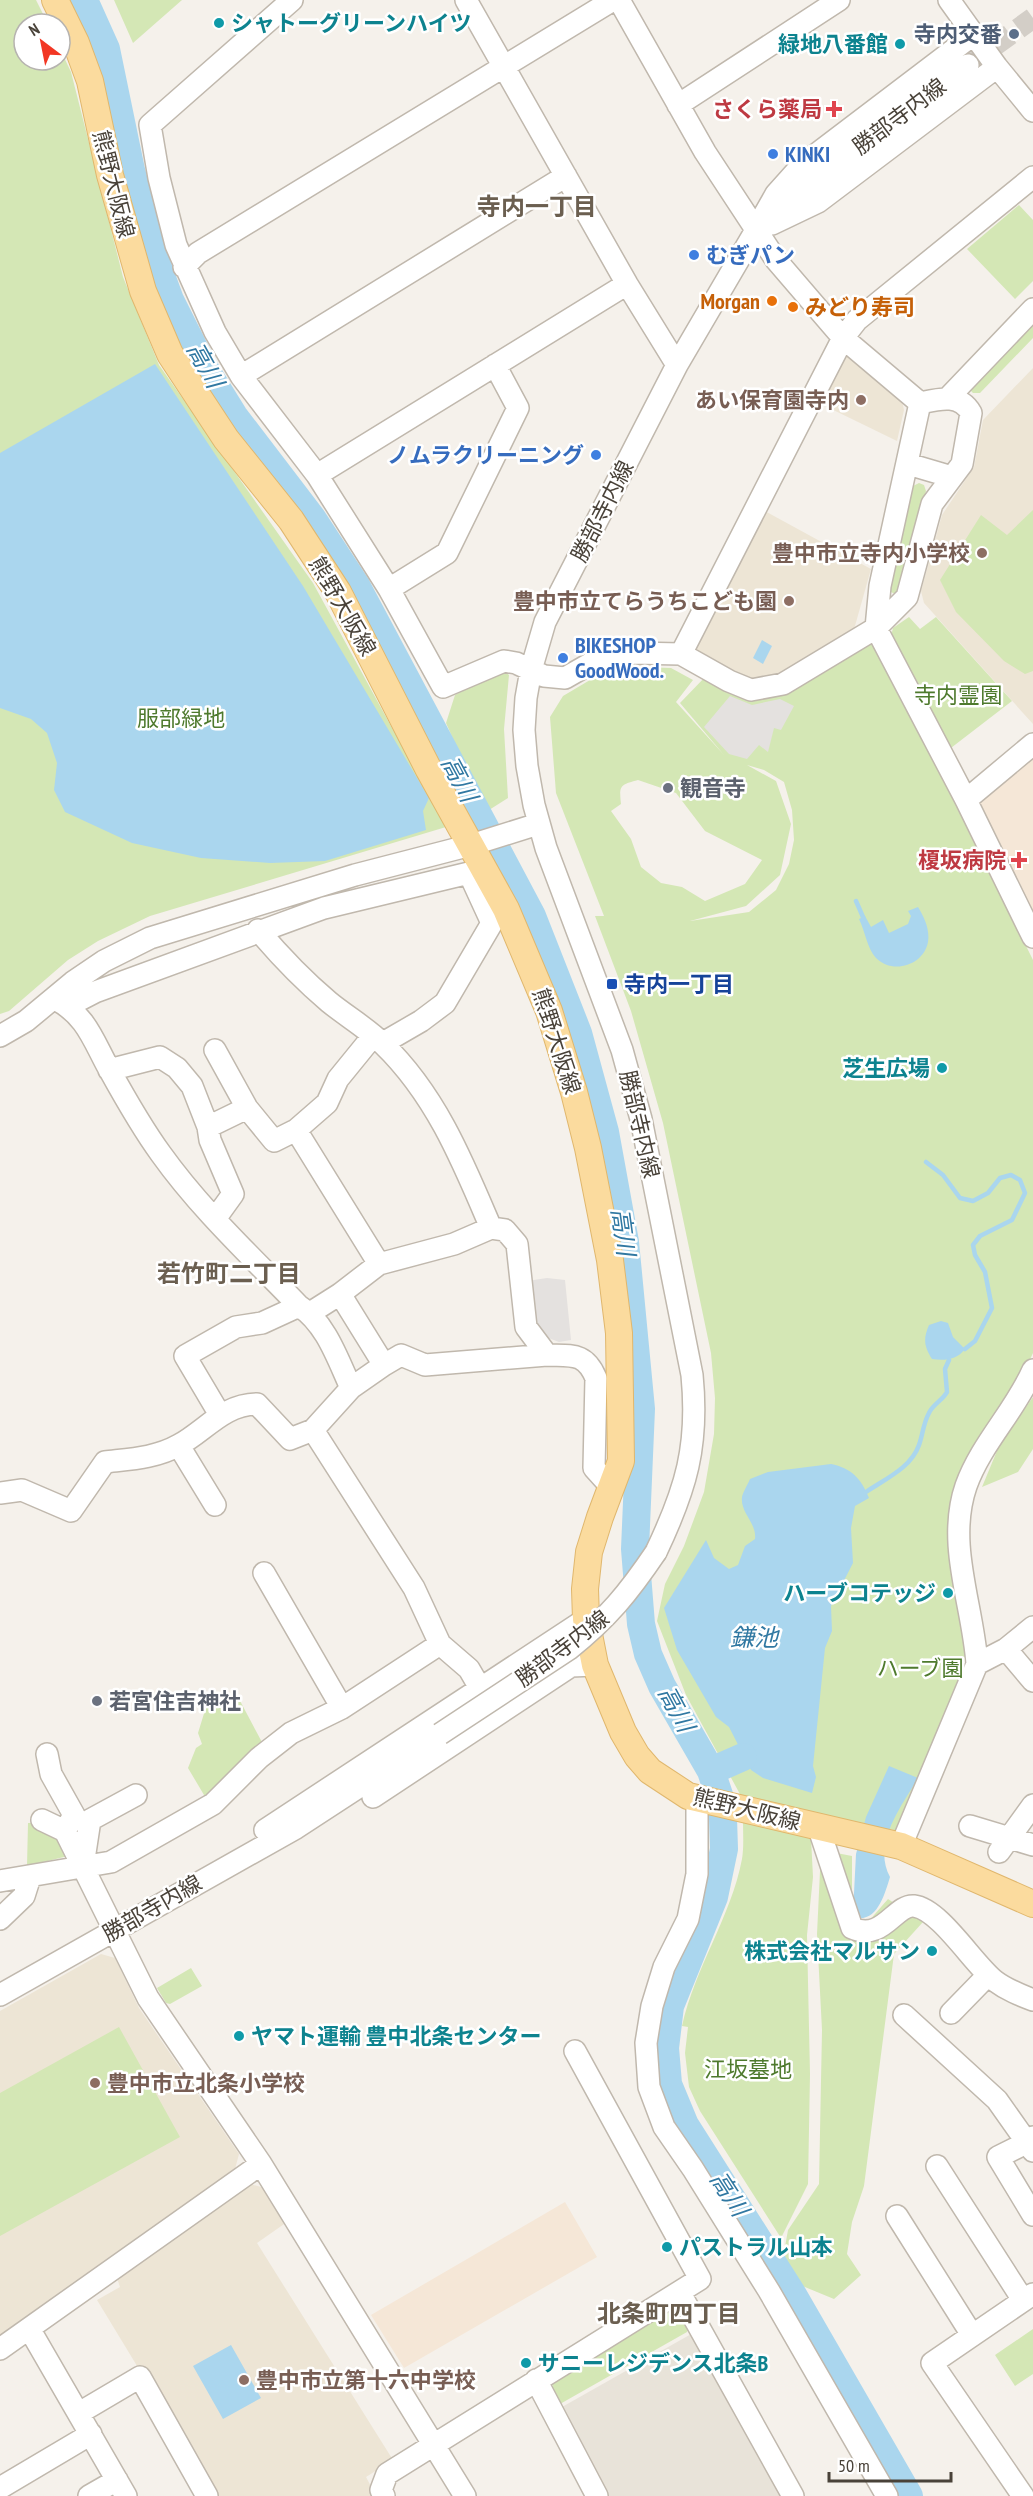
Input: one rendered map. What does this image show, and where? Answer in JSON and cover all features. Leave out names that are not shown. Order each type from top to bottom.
[{"type":"main road","name":"熊野大阪線","points":[[55,0],[65,18],[90,81],[110,175],[143,291],[170,354],[226,439],[291,520],[338,592],[518,934],[549,1011],[574,1092],[588,1148],[610,1260],[619,1333],[621,1461],[589,1552],[585,1589],[586,1619],[595,1665],[623,1732],[637,1756],[650,1771],[665,1782],[702,1801],[897,1845],[1033,1904]]},
{"type":"street","points":[[292,0],[150,125],[159,178],[184,267],[215,332],[241,376],[317,475],[389,589],[443,687],[504,661],[516,663],[544,676],[565,678],[593,662],[634,653],[681,654],[751,690],[783,684],[876,628],[907,597],[932,504],[962,464],[971,413],[966,405],[948,398],[920,403]]},
{"type":"street","points":[[466,0],[627,284],[676,365]]},
{"type":"street","points":[[184,267],[198,253],[613,0]]},
{"type":"street","points":[[619,0],[724,183],[776,260],[843,338],[920,403]]},
{"type":"street","points":[[678,105],[839,0]]},
{"type":"street","points":[[949,0],[997,67],[1033,111]]},
{"type":"street","points":[[756,230],[776,194],[802,165],[973,35]]},
{"type":"street","name":"勝部寺内線","points":[[0,1995],[319,1814],[569,1649],[620,1603],[656,1552],[675,1513],[690,1466],[694,1401],[692,1375],[641,1119],[625,1061],[594,969],[538,824],[527,766],[524,730],[531,670],[545,622],[676,365],[756,230],[806,186],[968,65]]},
{"type":"street","points":[[756,230],[792,216],[818,202],[997,67]]},
{"type":"street","points":[[241,376],[566,176]]},
{"type":"street","points":[[681,654],[843,338],[857,321],[1033,177]]},
{"type":"street","points":[[317,475],[627,284]]},
{"type":"street","points":[[948,398],[1033,309]]},
{"type":"street","points":[[389,589],[447,553],[518,408],[495,365]]},
{"type":"street","points":[[920,403],[880,586],[876,628],[966,800],[1033,938]]},
{"type":"street","points":[[908,464],[952,477]]},
{"type":"street","points":[[966,800],[1033,744]]},
{"type":"street","points":[[61,1002],[73,982],[104,961],[150,938],[355,875],[471,845],[538,824]]},
{"type":"street","points":[[0,1036],[61,1002],[95,992],[258,930],[324,908],[469,873],[492,923],[445,1004],[422,1021],[378,1040],[338,1079],[327,1103],[296,1130],[274,1141],[248,1108],[215,1050]]},
{"type":"street","points":[[355,875],[359,900]]},
{"type":"street","points":[[258,930],[285,961],[378,1040],[419,1086],[444,1122],[491,1228]]},
{"type":"street","points":[[61,1002],[84,1021],[109,1070],[161,1155],[214,1219],[304,1310],[333,1347],[351,1388]]},
{"type":"street","points":[[109,1070],[160,1057],[177,1068],[192,1086],[208,1127],[210,1140],[233,1194],[214,1219]]},
{"type":"street","points":[[208,1127],[248,1108]]},
{"type":"street","points":[[296,1130],[379,1264]]},
{"type":"street","points":[[220,1415],[185,1356],[236,1327],[262,1323],[304,1310],[340,1294],[379,1264],[454,1244],[491,1228],[505,1230],[517,1244],[526,1327],[547,1355]]},
{"type":"street","points":[[340,1294],[384,1365]]},
{"type":"street","points":[[0,1493],[22,1490],[71,1511],[105,1462],[150,1457],[179,1446],[220,1415],[243,1404],[257,1404],[290,1439],[313,1430],[351,1388],[401,1355],[424,1365],[547,1355],[579,1357],[591,1364],[596,1377],[594,1468],[612,1488]]},
{"type":"street","points":[[897,1845],[977,1664],[975,1633],[958,1546],[959,1515],[966,1485],[984,1451],[1024,1390],[1033,1370]]},
{"type":"street","points":[[313,1430],[414,1588],[440,1644],[469,1669],[480,1688]]},
{"type":"street","points":[[179,1446],[215,1505]]},
{"type":"street","points":[[264,1573],[342,1708]]},
{"type":"street","points":[[214,1872],[244,1843],[586,1619]]},
{"type":"street","points":[[977,1664],[1006,1648],[1033,1627]]},
{"type":"street","points":[[0,1881],[111,1862],[213,1804],[259,1758],[291,1733],[342,1708],[440,1644]]},
{"type":"street","points":[[1006,1648],[1033,1681]]},
{"type":"street","points":[[214,1872],[254,1862],[344,1816],[571,1666],[595,1665]]},
{"type":"street","points":[[47,1754],[51,1774],[74,1815],[65,1832]]},
{"type":"street","points":[[83,1866],[90,1820],[135,1795]]},
{"type":"street","points":[[702,1801],[697,1874],[688,1919],[664,1967],[652,2006],[646,2043],[649,2087],[664,2127],[769,2291],[887,2496]]},
{"type":"street","points":[[1005,1844],[1033,1805]]},
{"type":"street","points":[[42,1820],[65,1832],[148,1998],[261,2164],[465,2496]]},
{"type":"street","points":[[818,1826],[852,1928],[862,1933],[871,1931],[891,1920],[905,1908],[913,1906],[925,1910],[942,1924],[988,1975],[1014,1993],[1033,2000]]},
{"type":"street","points":[[970,1826],[1005,1844],[1033,1845]]},
{"type":"street","points":[[0,1919],[24,1896],[30,1877]]},
{"type":"street","points":[[951,2013],[988,1975]]},
{"type":"street","points":[[908,2025],[969,2084],[997,2100],[1031,2144],[998,2157],[1033,2215]]},
{"type":"street","points":[[384,2496],[381,2490],[387,2474],[700,2279],[575,2051]]},
{"type":"street","points":[[0,2349],[30,2330],[261,2164]]},
{"type":"street","points":[[937,2166],[958,2183],[1028,2297],[932,2363],[1026,2492]]},
{"type":"street","points":[[907,2221],[940,2269],[972,2335]]},
{"type":"street","points":[[680,2293],[794,2496]]},
{"type":"street","points":[[30,2330],[121,2488],[89,2496]]},
{"type":"street","points":[[79,2413],[140,2378],[207,2496]]},
{"type":"street","points":[[536,2380],[597,2496]]},
{"type":"street","points":[[0,2488],[91,2434]]},
{"type":"shaded area","name":"あい保育園寺内","points":[[851,355],[901,396],[904,410],[897,441],[819,403],[843,357]]},
{"type":"shaded area","name":"豊中市立寺内小学校","points":[[1033,368],[1033,724],[924,603],[921,591],[942,515],[974,467],[983,420]]},
{"type":"shaded area","name":"豊中市立てらうちこども園","points":[[763,510],[871,569],[853,633],[781,677],[751,682],[697,656],[693,646]]},
{"type":"shaded area","points":[[730,696],[752,705],[780,699],[794,706],[781,730],[774,728],[768,752],[759,745],[747,759],[729,754],[704,727]]},
{"type":"shaded area","name":"榎坂病院","points":[[1033,755],[1033,924],[974,804]]},
{"type":"shaded area","points":[[547,1278],[565,1280],[571,1340],[559,1342],[543,1336],[530,1320],[527,1281]]},
{"type":"shaded area","name":"豊中市立北条小学校","points":[[101,1954],[115,1958],[139,2008],[239,2154],[235,2169],[0,2338],[0,2011]]},
{"type":"shaded area","name":"豊中市立第十六中学校","points":[[250,2184],[268,2189],[287,2222],[257,2243],[393,2460],[366,2477],[376,2496],[216,2496],[97,2300],[120,2287],[117,2278]]},
{"type":"shaded area","points":[[565,2202],[597,2257],[404,2368],[371,2315]]},
{"type":"shaded area","points":[[693,2333],[787,2496],[608,2496],[562,2407]]},
{"type":"green space","name":"服部緑地","points":[[0,0],[36,0],[42,12],[12,12],[12,72],[71,72],[123,277],[159,365],[313,583],[446,827],[150,916],[98,941],[68,960],[9,1011],[0,1014]]},
{"type":"green space","points":[[114,0],[182,0],[133,43]]},
{"type":"green space","points":[[1019,205],[1033,220],[1033,281],[1015,299],[967,249]]},
{"type":"green space","points":[[1033,318],[1033,338],[980,393],[973,393],[969,389]]},
{"type":"green space","points":[[919,483],[924,485],[926,491],[900,591],[895,594],[889,591],[888,587],[913,486]]},
{"type":"green space","points":[[1033,510],[1033,671],[1025,674],[1004,661],[956,612],[940,580],[981,515],[1007,535]]},
{"type":"green space","name":"寺内霊園","points":[[909,617],[920,629],[936,617],[1012,701],[947,751],[890,640],[893,628]]},
{"type":"green space","name":"ハーブ園","points":[[865,643],[878,647],[1033,960],[1033,1353],[1015,1391],[960,1482],[967,1638],[962,1678],[898,1831],[741,1796],[686,1695],[657,1621],[665,1584],[684,1546],[704,1492],[714,1434],[715,1398],[711,1353],[663,1123],[631,1011],[595,916],[604,916],[556,793],[550,717],[563,696],[590,680],[639,667],[671,668],[693,680],[676,702],[724,755],[680,703],[706,676],[749,699]],"holes":[[[747,765],[764,770],[784,782],[792,810],[794,840],[789,864],[776,890],[749,912],[690,921],[746,906],[780,875],[791,824],[776,781]],[[638,780],[676,793],[705,831],[762,860],[745,884],[705,901],[682,887],[661,883],[641,867],[631,839],[611,811],[621,804],[622,787]]]},
{"type":"green space","points":[[503,670],[509,675],[504,729],[508,798],[489,810],[478,795],[446,723],[455,695]]},
{"type":"green space","points":[[1033,1397],[1033,1449],[1018,1472],[982,1487],[999,1446]]},
{"type":"green space","points":[[238,1697],[264,1746],[207,1800],[188,1768],[196,1748],[202,1744],[198,1733],[206,1707]]},
{"type":"green space","name":"江坂墓地","points":[[743,1822],[811,1838],[813,1877],[807,1935],[810,2074],[808,2184],[781,2238],[700,2111],[689,2087],[685,2053],[688,2027],[682,2026],[695,1983],[722,1922],[737,1880],[743,1854]]},
{"type":"green space","points":[[28,1823],[35,1823],[60,1838],[68,1856],[27,1866]]},
{"type":"green space","points":[[821,1850],[852,1856],[852,1912],[859,1922],[868,1922],[888,1899],[923,1922],[894,1954],[864,2186],[852,2222],[847,2254],[861,2275],[834,2299],[800,2285],[783,2258],[788,2230],[819,2184],[822,2030],[817,1934]]},
{"type":"green space","points":[[191,1968],[202,1986],[170,2004],[166,2003],[157,1988]]},
{"type":"green space","points":[[119,2027],[180,2137],[0,2236],[0,2093]]},
{"type":"green space","points":[[672,2309],[680,2311],[689,2325],[687,2332],[560,2404],[552,2388],[554,2377]]},
{"type":"green space","points":[[1033,2329],[1033,2374],[1015,2386],[995,2355]]},
{"type":"water","name":"服部緑地","points":[[155,364],[303,586],[429,798],[423,811],[426,830],[325,861],[270,863],[201,858],[132,843],[65,812],[54,790],[57,763],[47,733],[31,719],[0,708],[0,453]]},
{"type":"water","points":[[762,640],[772,646],[763,664],[753,658]]},
{"type":"water","points":[[918,907],[928,932],[928,942],[921,957],[907,965],[899,966],[891,966],[876,958],[870,949],[859,919],[865,916],[871,927],[883,920],[889,933],[908,924],[911,916],[908,911]]},
{"type":"water","points":[[941,1321],[948,1323],[953,1337],[965,1349],[950,1359],[932,1359],[927,1350],[925,1338],[929,1325]]},
{"type":"water","name":"鎌池","points":[[831,1464],[850,1471],[869,1498],[855,1506],[851,1528],[853,1563],[831,1606],[832,1631],[825,1648],[813,1766],[816,1777],[812,1793],[763,1778],[751,1770],[729,1727],[716,1717],[677,1650],[664,1608],[706,1540],[714,1558],[729,1569],[738,1565],[745,1546],[755,1539],[754,1528],[742,1503],[750,1479],[768,1472]]},
{"type":"water","points":[[889,1766],[918,1778],[897,1813],[886,1839],[885,1864],[890,1877],[880,1905],[870,1915],[857,1918],[853,1912],[856,1854],[866,1817]]},
{"type":"water","points":[[231,2345],[261,2398],[223,2419],[193,2366]]},
{"type":"waterway","name":"高川","points":[[84,0],[106,49],[131,170],[152,251],[170,300],[203,366],[234,416],[312,518],[357,587],[532,916],[578,1033],[605,1132],[625,1242],[641,1409],[635,1549],[641,1624],[648,1654],[662,1686],[711,1771],[719,1795],[723,1818],[724,1849],[714,1897],[670,2006],[665,2048],[668,2084],[685,2125],[793,2295],[909,2496]]},
{"type":"waterway","points":[[856,901],[863,917]]},
{"type":"waterway","points":[[926,1162],[943,1175],[960,1198],[973,1201],[988,1193],[1000,1178],[1011,1175],[1020,1180],[1025,1193],[1012,1220],[980,1236],[973,1245],[975,1255],[985,1272],[992,1308],[975,1341],[965,1349]]},
{"type":"waterway","points":[[866,1492],[904,1467],[915,1453],[929,1413],[947,1392],[945,1369],[949,1360]]},
{"type":"waterway","points":[[711,1771],[743,1757]]},
{"type":"tunnel","points":[[968,65],[1033,18]]},
{"type":"place","name":"シャトーグリーンハイツ","points":[[219,23]]},
{"type":"place","name":"寺内交番","points":[[1014,34]]},
{"type":"place","name":"緑地八番館","points":[[900,44]]},
{"type":"place","name":"さくら薬局","points":[[834,109]]},
{"type":"place","name":"KINKI","points":[[773,154]]},
{"type":"place","name":"むぎパン","points":[[694,255]]},
{"type":"place","name":"Morgan","points":[[772,301]]},
{"type":"place","name":"みどり寿司","points":[[793,307]]},
{"type":"place","name":"あい保育園寺内","points":[[861,400]]},
{"type":"place","name":"ノムラクリーニング","points":[[596,455]]},
{"type":"place","name":"豊中市立寺内小学校","points":[[982,553]]},
{"type":"place","name":"豊中市立てらうちこども園","points":[[789,601]]},
{"type":"place","name":"BIKESHOP GoodWood.","points":[[563,658]]},
{"type":"place","name":"観音寺","points":[[668,788]]},
{"type":"place","name":"榎坂病院","points":[[1019,860]]},
{"type":"place","name":"寺内一丁目","points":[[612,984]]},
{"type":"place","name":"芝生広場","points":[[942,1068]]},
{"type":"place","name":"ハーブコテッジ","points":[[948,1593]]},
{"type":"place","name":"若宮住吉神社","points":[[97,1701]]},
{"type":"place","name":"株式会社マルサン","points":[[932,1951]]},
{"type":"place","name":"ヤマト運輸 豊中北条センター","points":[[239,2036]]},
{"type":"place","name":"豊中市立北条小学校","points":[[95,2083]]},
{"type":"place","name":"パストラル山本","points":[[667,2247]]},
{"type":"place","name":"サニーレジデンス北条B","points":[[526,2363]]},
{"type":"place","name":"豊中市立第十六中学校","points":[[244,2380]]},
{"type":"district","name":"寺内一丁目","points":[[537,207]]},
{"type":"district","name":"若竹町二丁目","points":[[229,1274]]},
{"type":"district","name":"北条町四丁目","points":[[669,2314]]}]
